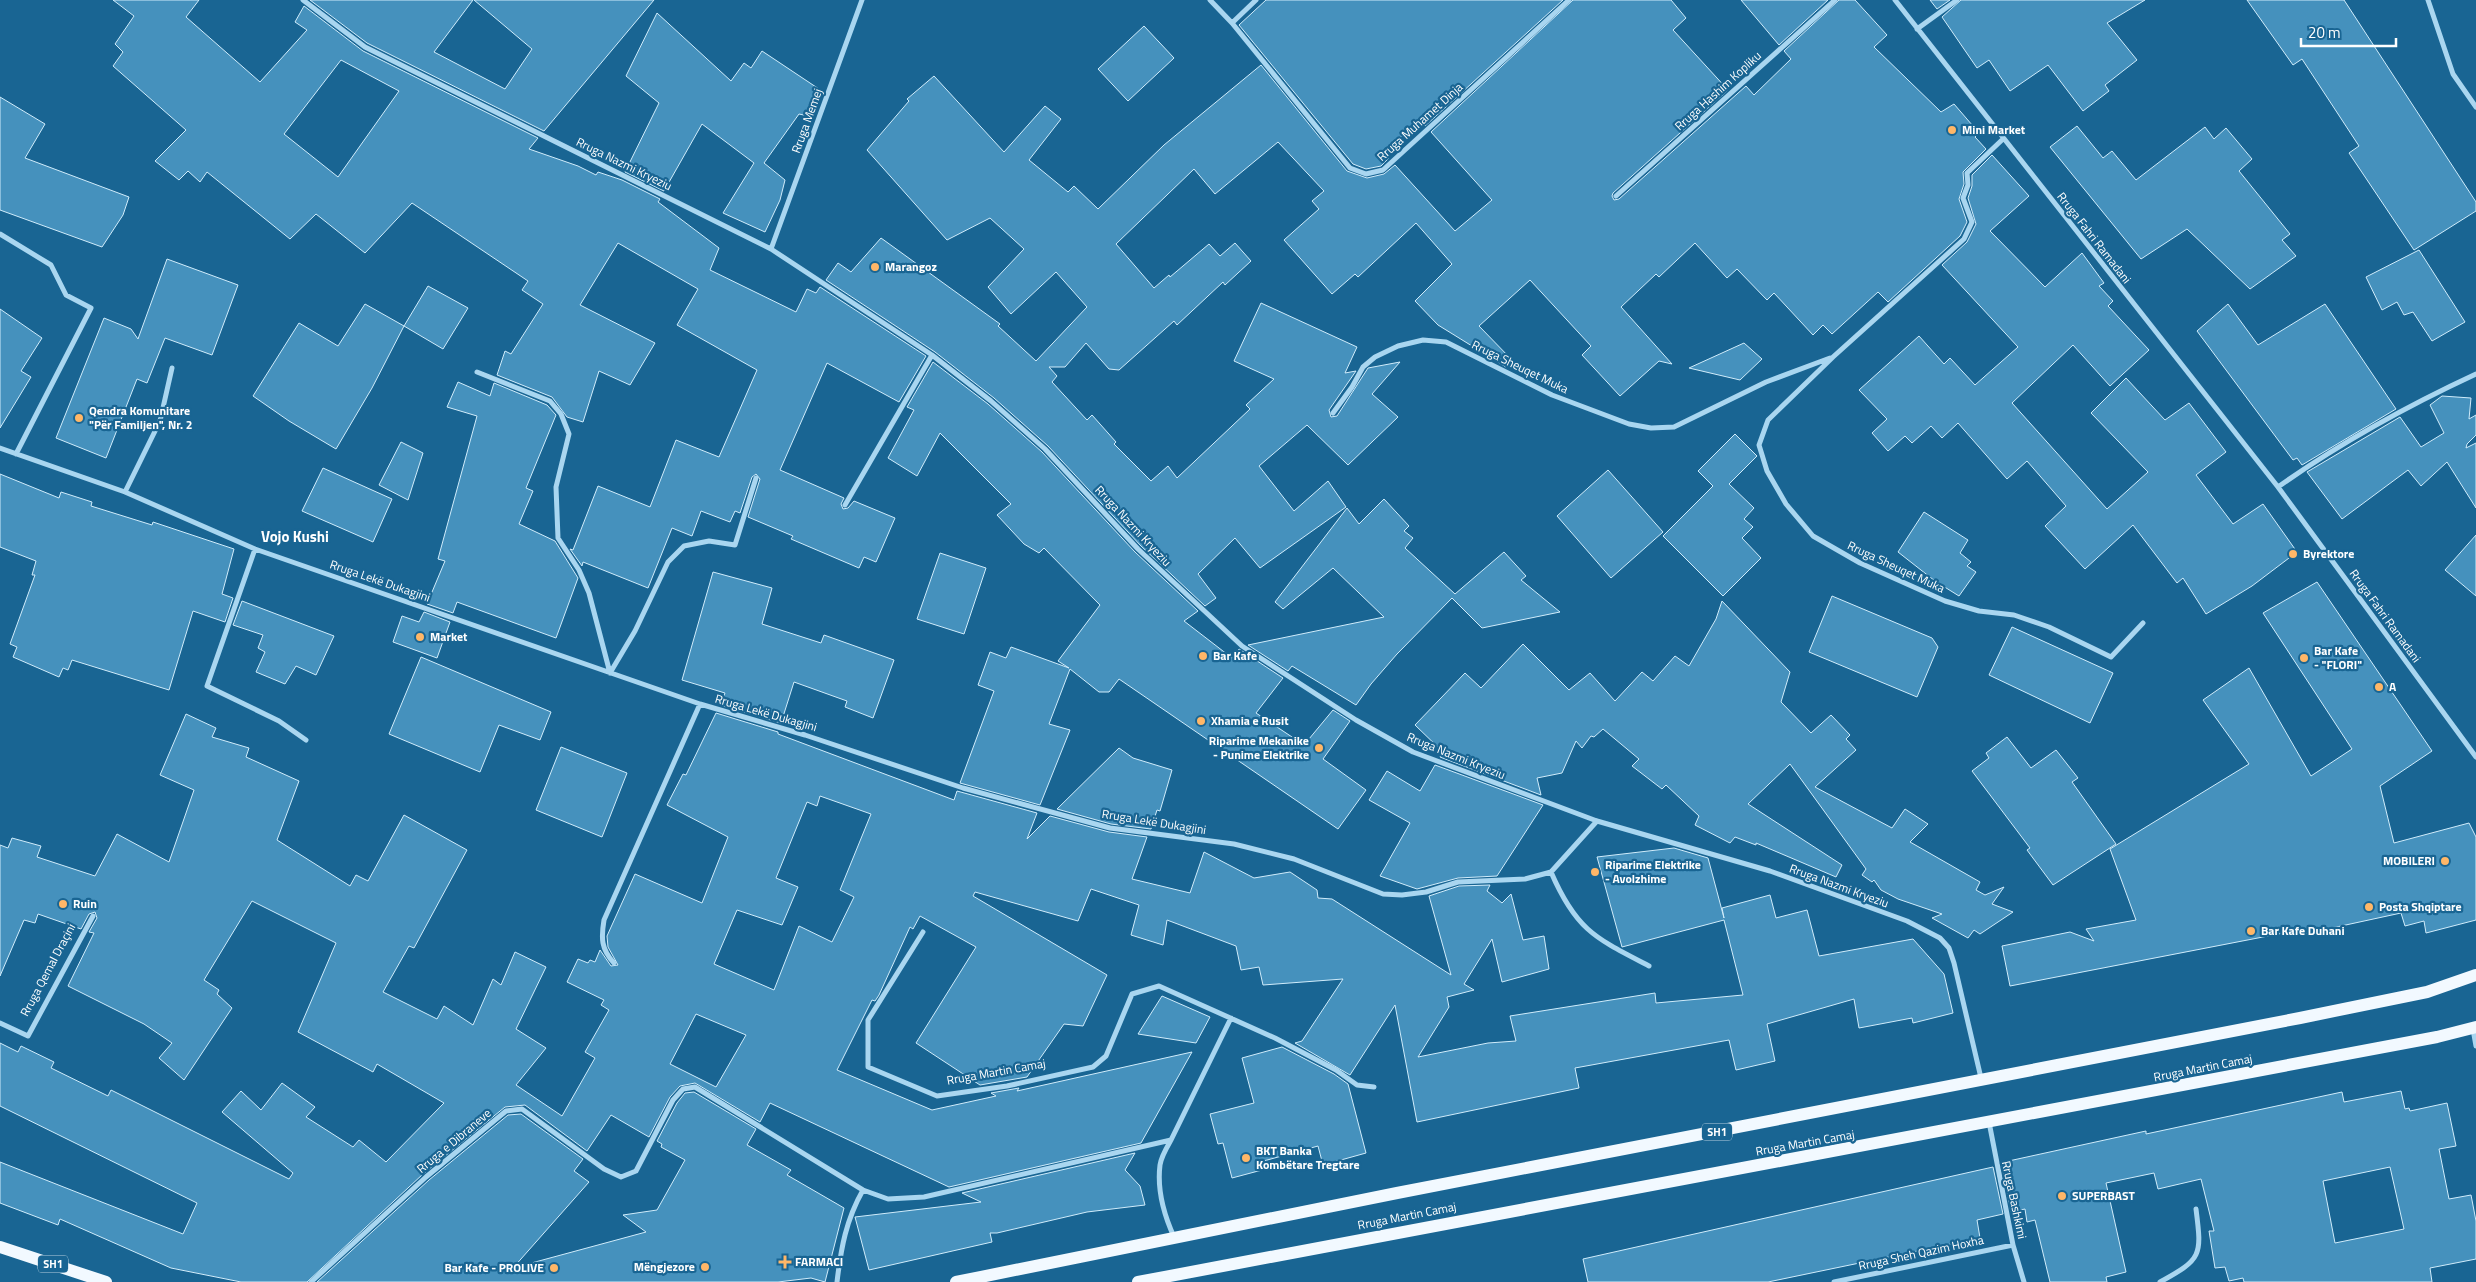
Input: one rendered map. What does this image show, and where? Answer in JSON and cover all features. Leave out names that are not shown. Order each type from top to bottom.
[{"type":"main road","name":"Rruga Martin Camaj","points":[[956,1282],[1397,1193],[1981,1081],[2419,994],[2476,976]]},
{"type":"main road","name":"Rruga Martin Camaj","points":[[1138,1282],[2437,1038],[2474,1028]]},
{"type":"main road","name":"SH1","points":[[0,1247],[106,1282]]},
{"type":"street","name":"Rruga Nazmi Kryeziu","points":[[303,0],[365,47],[771,249],[932,355],[992,401],[1045,449],[1138,549],[1242,646],[1356,720],[1413,752],[1597,821],[1770,871],[1907,921],[1940,938],[1949,948],[1954,963],[1981,1081]]},
{"type":"street","name":"Rruga Memej","points":[[771,249],[862,0]]},
{"type":"street","name":"Rruga Muhamet Dinja","points":[[1210,0],[1232,23],[1350,168],[1366,174],[1383,170],[1569,0]]},
{"type":"street","points":[[1232,23],[1256,0]]},
{"type":"street","name":"Rruga Hashim Kopliku","points":[[1616,196],[1834,0]]},
{"type":"street","name":"Rruga Fahri Ramadani","points":[[1895,0],[2278,487],[2476,757]]},
{"type":"street","points":[[1917,29],[1957,0]]},
{"type":"street","points":[[2428,0],[2454,74],[2476,107]]},
{"type":"street","name":"Rruga Sheuqet Muka","points":[[2003,139],[1967,173],[1968,185],[1963,198],[1972,222],[1964,240],[1833,357],[1768,420],[1759,445],[1767,470],[1786,504],[1813,536],[1860,563],[1945,600],[1979,611],[2014,615],[2049,627],[2111,657],[2144,623]]},
{"type":"street","points":[[0,234],[51,265],[66,295],[91,308],[16,454]]},
{"type":"street","name":"Rruga Sheuqet Muka","points":[[1333,413],[1352,387],[1363,367],[1369,362],[1398,346],[1423,340],[1446,342],[1552,395],[1628,424],[1651,428],[1674,427],[1766,382],[1833,357]]},
{"type":"street","points":[[845,505],[932,355]]},
{"type":"street","points":[[125,492],[160,421],[172,368]]},
{"type":"street","points":[[478,372],[550,401],[561,414],[569,434],[556,487],[558,538],[579,570],[589,593],[610,673]]},
{"type":"street","points":[[2278,487],[2326,453],[2439,391],[2476,374]]},
{"type":"street","name":"Rruga Lekë Dukagjini","points":[[0,448],[125,492],[255,549],[700,704],[814,738],[963,788],[1110,828],[1234,844],[1294,859],[1383,894],[1402,895],[1426,892],[1458,882],[1524,879],[1551,872]]},
{"type":"street","points":[[610,673],[635,631],[668,562],[684,546],[709,542],[735,545],[756,478]]},
{"type":"street","points":[[255,549],[207,686],[279,722],[306,740]]},
{"type":"street","name":"Rruga Lekë Dukagjini","points":[[614,963],[606,955],[601,940],[604,920],[700,704]]},
{"type":"street","points":[[1597,821],[1551,872],[1562,897],[1578,921],[1599,940],[1649,966]]},
{"type":"street","name":"Rruga Qemal Draçini","points":[[0,1023],[28,1036],[93,916]]},
{"type":"street","name":"Rruga Martin Camaj","points":[[923,932],[868,1020],[868,1067],[937,1096],[1007,1086],[1093,1067],[1106,1056],[1132,994],[1160,986],[1231,1018],[1336,1070],[1358,1086],[1374,1087]]},
{"type":"street","points":[[1174,1238],[1166,1218],[1160,1188],[1160,1163],[1231,1018]]},
{"type":"street","points":[[2474,1028],[2476,1046]]},
{"type":"street","name":"Rruga e Dibraneve","points":[[311,1282],[426,1177],[506,1111],[522,1109],[604,1169],[621,1177],[636,1170],[673,1100],[683,1089],[695,1087],[863,1190]]},
{"type":"street","name":"Rruga Bashkimi","points":[[1989,1122],[2013,1245],[2024,1282]]},
{"type":"street","points":[[837,1282],[841,1246],[850,1213],[863,1190],[888,1199],[924,1197],[1171,1140]]},
{"type":"street","points":[[2160,1282],[2188,1266],[2199,1249],[2200,1238],[2196,1209]]},
{"type":"street","name":"Rruga Sheh Qazim Hoxha","points":[[1834,1282],[2013,1245]]},
{"type":"building","points":[[113,0],[199,0],[186,17],[260,82],[307,30],[295,22],[304,6],[363,51],[538,138],[529,149],[578,166],[596,175],[598,172],[622,180],[660,199],[658,202],[719,248],[710,270],[796,312],[807,289],[816,293],[820,287],[926,356],[899,402],[827,363],[780,470],[844,498],[841,504],[843,509],[848,508],[854,501],[895,518],[876,562],[864,557],[859,568],[791,539],[793,536],[748,517],[760,479],[756,474],[752,477],[740,513],[735,511],[730,522],[701,511],[692,536],[672,528],[648,588],[583,562],[582,566],[570,549],[573,550],[598,486],[650,507],[676,440],[719,457],[757,370],[677,325],[698,289],[618,243],[580,305],[655,343],[630,385],[599,371],[583,422],[567,417],[552,397],[497,375],[505,351],[511,354],[543,304],[522,290],[528,281],[412,203],[365,253],[316,214],[290,239],[207,172],[200,182],[188,171],[179,180],[155,161],[186,130],[113,66],[123,52],[115,44],[134,16]],"holes":[[[341,60],[399,91],[338,177],[284,134]]]},
{"type":"building","points":[[310,0],[473,0],[434,52],[505,89],[532,49],[474,0],[654,0],[544,131],[367,43]]},
{"type":"building","points":[[1266,0],[1563,0],[1425,126],[1419,119],[1384,153],[1389,158],[1381,166],[1366,169],[1353,164],[1239,25]]},
{"type":"building","points":[[1573,0],[1671,0],[1686,18],[1673,30],[1728,90],[1613,193],[1614,200],[1619,199],[1746,86],[1754,95],[1791,59],[1784,51],[1839,0],[1855,0],[1887,35],[1874,47],[1941,112],[1954,104],[1979,133],[1975,137],[1986,149],[1963,172],[1964,184],[1959,199],[1967,222],[1960,236],[1888,302],[1878,292],[1832,334],[1823,325],[1813,335],[1774,293],[1767,300],[1737,269],[1727,278],[1695,243],[1659,277],[1656,274],[1621,307],[1672,364],[1659,361],[1620,396],[1582,355],[1591,346],[1530,280],[1479,326],[1512,360],[1506,367],[1438,325],[1415,301],[1452,264],[1416,223],[1358,277],[1355,274],[1332,294],[1284,240],[1319,209],[1312,201],[1324,191],[1278,142],[1215,194],[1194,169],[1116,244],[1154,288],[1209,244],[1220,256],[1235,243],[1251,261],[1225,285],[1223,282],[1177,325],[1174,321],[1119,370],[1109,369],[1086,343],[1065,367],[1049,367],[1057,376],[1052,382],[1087,420],[1092,415],[1116,442],[1114,444],[1151,481],[1168,466],[1177,478],[1250,409],[1246,405],[1274,379],[1234,361],[1261,303],[1357,347],[1345,373],[1356,371],[1329,410],[1331,417],[1337,416],[1368,368],[1400,362],[1372,394],[1398,417],[1348,465],[1307,425],[1259,466],[1294,511],[1328,481],[1346,507],[1260,568],[1235,538],[1198,574],[1216,598],[1205,606],[1141,546],[1048,446],[994,398],[935,352],[826,280],[838,263],[851,272],[881,238],[1000,324],[998,326],[1036,361],[1087,307],[1056,272],[1011,314],[988,287],[1024,249],[990,218],[947,240],[867,150],[909,101],[907,99],[934,76],[1004,152],[1045,106],[1061,119],[1029,160],[1068,192],[1074,186],[1098,209],[1164,145],[1261,65],[1347,171],[1367,178],[1384,174],[1395,165],[1455,231],[1492,200],[1431,132]]},
{"type":"building","points":[[1741,0],[1828,0],[1779,45]]},
{"type":"building","points":[[1930,0],[1950,0],[1937,9]]},
{"type":"building","points":[[1961,0],[2145,0],[2107,23],[2137,60],[2105,85],[2109,91],[2083,111],[2048,65],[2010,91],[1989,60],[1977,68],[1942,17]]},
{"type":"building","points":[[2247,0],[2344,0],[2476,202],[2476,211],[2414,250],[2349,153],[2359,146],[2302,59],[2293,65]]},
{"type":"building","points":[[657,13],[731,81],[744,63],[751,68],[762,51],[819,89],[808,116],[799,114],[764,163],[785,180],[780,200],[765,232],[723,213],[754,163],[702,124],[664,191],[625,172],[659,103],[626,76]]},
{"type":"building","points":[[1144,26],[1174,58],[1128,101],[1098,69]]},
{"type":"building","points":[[0,97],[45,124],[25,158],[129,197],[123,215],[102,247],[0,210]]},
{"type":"building","points":[[2077,126],[2103,158],[2112,151],[2136,180],[2205,127],[2214,139],[2226,128],[2252,159],[2239,171],[2290,234],[2282,240],[2296,256],[2250,289],[2187,229],[2141,259],[2050,147]]},
{"type":"building","points":[[1992,155],[2029,196],[1990,231],[2045,287],[2082,253],[2104,283],[2099,286],[2113,301],[2108,306],[2149,350],[2110,386],[2073,345],[2012,403],[2107,509],[2148,472],[2091,413],[2126,378],[2165,420],[2189,403],[2226,452],[2196,475],[2233,524],[2263,504],[2297,552],[2252,586],[2206,614],[2183,578],[2177,583],[2133,525],[2085,569],[2045,526],[2066,506],[2027,461],[2007,479],[1958,423],[1942,438],[1931,426],[1912,443],[1905,436],[1888,451],[1872,433],[1887,419],[1859,390],[1919,336],[1944,364],[1950,358],[1975,385],[2018,347],[1942,265],[1967,242],[1976,224],[1968,198],[1972,186],[1972,175]]},
{"type":"building","points":[[2419,250],[2465,322],[2432,341],[2413,312],[2404,315],[2397,302],[2382,310],[2366,277]]},
{"type":"building","points":[[167,259],[238,285],[212,355],[165,338],[147,383],[137,379],[106,458],[56,438],[104,318],[131,329],[138,339]]},
{"type":"building","points":[[428,286],[468,308],[443,349],[404,326]]},
{"type":"building","points":[[365,304],[404,326],[372,388],[336,449],[289,421],[253,396],[299,323],[338,346]]},
{"type":"building","points":[[2228,304],[2258,345],[2325,304],[2396,409],[2302,465],[2297,458],[2293,460],[2197,331]]},
{"type":"building","points":[[0,309],[42,338],[21,371],[31,377],[0,428]]},
{"type":"building","points":[[1744,343],[1762,359],[1740,380],[1689,368]]},
{"type":"building","points":[[933,362],[988,404],[1042,452],[1135,552],[1198,611],[1184,621],[1232,658],[1239,649],[1283,678],[1256,713],[1304,745],[1333,710],[1350,721],[1323,759],[1366,790],[1338,829],[1119,679],[1109,692],[1099,692],[1070,669],[1049,724],[1070,730],[1040,805],[960,783],[994,691],[978,685],[990,652],[1006,658],[1011,647],[1069,668],[1058,661],[1100,605],[1044,548],[1039,553],[1024,544],[997,515],[1011,504],[940,433],[917,476],[888,458],[914,410],[907,407]]},
{"type":"building","points":[[458,382],[490,396],[494,383],[547,405],[556,415],[526,488],[533,491],[519,524],[555,541],[578,578],[556,638],[457,602],[453,613],[427,604],[445,561],[438,559],[477,416],[447,407]]},
{"type":"building","points":[[2442,396],[2471,398],[2469,419],[2476,415],[2476,435],[2467,444],[2466,448],[2476,443],[2476,508],[2447,462],[2421,486],[2408,470],[2342,519],[2307,472],[2400,417],[2421,447],[2444,433],[2430,405]]},
{"type":"building","points":[[1735,434],[1757,456],[1729,484],[1754,508],[1744,519],[1753,527],[1742,538],[1761,558],[1723,596],[1663,536],[1713,486],[1698,471]]},
{"type":"building","points":[[401,442],[423,453],[408,500],[379,485]]},
{"type":"building","points":[[323,468],[392,499],[373,542],[302,511]]},
{"type":"building","points":[[1608,470],[1663,532],[1611,578],[1557,516]]},
{"type":"building","points":[[0,474],[59,498],[61,492],[92,502],[91,506],[152,525],[153,522],[234,549],[222,594],[233,598],[225,622],[193,611],[169,690],[72,660],[68,670],[63,668],[59,677],[13,657],[17,647],[10,644],[35,575],[32,575],[36,561],[0,547]]},
{"type":"building","points":[[1384,499],[1409,526],[1404,531],[1413,538],[1405,548],[1455,594],[1504,552],[1526,576],[1521,580],[1560,612],[1482,628],[1452,598],[1397,654],[1356,705],[1292,666],[1288,671],[1248,645],[1384,617],[1333,568],[1283,609],[1275,602],[1347,508],[1359,524]]},
{"type":"building","points":[[1924,512],[1968,540],[1960,553],[1971,562],[1967,566],[1976,572],[1959,596],[1935,581],[1898,552]]},
{"type":"building","points":[[2476,535],[2476,596],[2445,570]]},
{"type":"building","points":[[940,553],[986,568],[964,634],[917,619]]},
{"type":"building","points":[[713,572],[772,588],[762,624],[821,643],[824,635],[894,660],[873,718],[845,707],[847,701],[794,682],[781,723],[720,705],[725,693],[682,680]]},
{"type":"building","points":[[2317,582],[2432,751],[2380,786],[2394,843],[2469,823],[2476,837],[2476,920],[2426,933],[2424,921],[2405,926],[2401,913],[2295,936],[2294,931],[2010,986],[2002,946],[2070,932],[2094,941],[2086,929],[2136,920],[2110,849],[2249,764],[2203,700],[2249,668],[2311,776],[2352,749],[2263,613]]},
{"type":"building","points":[[1832,596],[1932,638],[1938,647],[1917,697],[1809,652]]},
{"type":"building","points":[[242,601],[334,636],[316,675],[296,666],[285,684],[256,672],[265,652],[258,648],[263,635],[233,625]]},
{"type":"building","points":[[1722,601],[1790,672],[1781,702],[1811,733],[1831,715],[1850,735],[1846,739],[1856,750],[1815,787],[1892,828],[1905,809],[1928,824],[1910,842],[1980,882],[1976,890],[1985,895],[2004,887],[1992,904],[2013,912],[1980,934],[1974,930],[1968,938],[1932,918],[1942,914],[1898,899],[1881,890],[1874,880],[1872,882],[1862,875],[1866,869],[1790,764],[1748,804],[1842,865],[1836,877],[1756,843],[1756,845],[1735,837],[1730,843],[1695,825],[1699,816],[1666,785],[1662,789],[1632,766],[1639,759],[1603,729],[1594,737],[1591,736],[1582,748],[1576,741],[1562,773],[1537,778],[1541,795],[1440,757],[1443,752],[1415,725],[1465,673],[1481,688],[1523,644],[1569,690],[1590,673],[1615,701],[1642,672],[1653,681],[1675,656],[1689,666],[1716,619]]},
{"type":"building","name":"Market","points":[[424,612],[450,622],[437,658],[393,642],[402,616],[419,622]]},
{"type":"building","points":[[2012,627],[2113,673],[2090,723],[1989,675]]},
{"type":"building","points":[[421,657],[551,712],[540,740],[499,725],[480,772],[389,734]]},
{"type":"building","points":[[716,713],[778,732],[778,734],[954,800],[957,791],[1037,813],[1027,839],[1050,816],[1109,832],[1147,837],[1132,879],[1190,893],[1204,852],[1254,878],[1290,872],[1317,890],[1318,898],[1332,899],[1451,975],[1429,896],[1459,886],[1490,885],[1487,891],[1502,903],[1511,894],[1523,940],[1544,936],[1549,969],[1502,982],[1492,939],[1464,984],[1474,990],[1447,997],[1449,1007],[1418,1057],[1488,1043],[1516,1041],[1510,1016],[1655,993],[1656,1003],[1743,995],[1724,920],[1622,947],[1597,857],[1674,848],[1708,858],[1724,918],[1722,908],[1770,895],[1776,918],[1807,910],[1819,956],[1913,939],[1944,974],[1953,1013],[1913,1023],[1912,1018],[1859,1028],[1854,999],[1767,1024],[1775,1061],[1736,1070],[1729,1040],[1575,1068],[1579,1088],[1417,1122],[1395,1005],[1350,1075],[1295,1043],[1302,1041],[1343,979],[1263,985],[1259,967],[1241,970],[1236,946],[1167,920],[1163,945],[1131,935],[1139,905],[1091,889],[1078,921],[975,892],[973,896],[1107,975],[1083,1026],[1064,1024],[1027,1077],[980,1085],[916,1043],[976,947],[920,916],[913,929],[910,927],[879,995],[875,1001],[872,1000],[837,1070],[932,1110],[996,1096],[991,1093],[1019,1088],[1017,1091],[1192,1052],[1141,1143],[949,1187],[770,1103],[760,1122],[695,1083],[680,1086],[670,1097],[649,1137],[611,1115],[587,1151],[525,1105],[505,1107],[423,1174],[307,1282],[241,1282],[171,1268],[60,1219],[58,1225],[0,1203],[0,1162],[183,1234],[197,1203],[0,1106],[0,1043],[18,1052],[21,1046],[54,1062],[51,1068],[108,1096],[111,1090],[289,1179],[293,1173],[222,1112],[241,1091],[261,1110],[282,1083],[315,1107],[306,1117],[353,1147],[359,1140],[386,1162],[444,1103],[377,1064],[373,1072],[298,1032],[336,943],[252,901],[204,980],[219,990],[217,994],[232,1008],[184,1080],[159,1058],[172,1043],[144,1024],[68,986],[94,933],[89,932],[97,918],[95,912],[89,914],[81,929],[38,914],[35,923],[24,920],[0,976],[0,845],[8,848],[12,838],[41,846],[37,857],[95,876],[117,834],[169,862],[194,790],[160,775],[186,714],[216,728],[212,737],[249,748],[246,757],[299,781],[277,840],[350,886],[356,875],[368,881],[404,815],[467,850],[414,948],[409,946],[383,992],[437,1019],[444,1006],[473,1025],[493,979],[501,985],[515,952],[546,967],[516,1029],[546,1048],[516,1085],[562,1116],[595,1058],[585,1052],[609,1010],[601,1005],[604,1000],[567,982],[578,959],[588,963],[590,960],[595,962],[600,950],[611,966],[618,965],[608,947],[607,936],[635,874],[702,903],[728,837],[667,805],[683,774],[686,775]],"holes":[[[820,796],[871,814],[840,890],[854,897],[832,942],[799,926],[774,990],[714,964],[737,910],[782,925],[798,887],[776,878],[807,802],[817,806]],[[696,1014],[746,1035],[716,1087],[670,1064]]]},
{"type":"building","points":[[2007,737],[2031,768],[2056,750],[2078,778],[2072,782],[2116,844],[2053,885],[2027,850],[2030,848],[1972,771],[1989,758],[1986,753]]},
{"type":"building","points":[[561,747],[627,773],[602,837],[536,810]]},
{"type":"building","points":[[1119,748],[1133,758],[1172,770],[1160,811],[1157,810],[1151,829],[1111,824],[1057,809]]},
{"type":"building","points":[[1435,765],[1543,805],[1497,876],[1458,878],[1417,889],[1380,876],[1410,823],[1369,800],[1387,771],[1420,791]]},
{"type":"building","points":[[1162,996],[1210,1017],[1196,1043],[1138,1034]]},
{"type":"building","points":[[1282,1047],[1334,1074],[1348,1084],[1366,1153],[1323,1165],[1318,1146],[1260,1162],[1262,1170],[1232,1178],[1223,1143],[1218,1144],[1210,1114],[1254,1103],[1242,1058]]},
{"type":"building","points":[[2401,1091],[2405,1109],[2409,1108],[2410,1111],[2447,1103],[2456,1146],[2439,1149],[2449,1199],[2471,1195],[2476,1221],[2476,1259],[2430,1268],[2432,1282],[2244,1282],[2243,1278],[2229,1281],[2225,1267],[2215,1268],[2209,1231],[2214,1231],[2201,1179],[2158,1189],[2154,1173],[2106,1183],[2126,1272],[2106,1277],[2107,1282],[2050,1282],[2035,1220],[2027,1222],[2025,1209],[2011,1212],[2002,1165],[2005,1164],[2004,1162],[2146,1131],[2146,1134],[2342,1092],[2344,1102]],"holes":[[[2390,1167],[2404,1229],[2335,1243],[2323,1181]]]},
{"type":"building","points":[[694,1092],[756,1129],[747,1145],[791,1170],[787,1175],[844,1208],[825,1282],[811,1278],[778,1282],[317,1282],[429,1180],[508,1115],[521,1114],[583,1159],[574,1171],[589,1182],[513,1268],[646,1232],[623,1215],[657,1210],[685,1160],[661,1147],[662,1144],[657,1141],[677,1103],[685,1093]]},
{"type":"building","points":[[1135,1153],[1125,1170],[1140,1186],[1145,1205],[1087,1212],[990,1233],[992,1242],[869,1270],[855,1217],[981,1202],[962,1193]]},
{"type":"building","points":[[1993,1167],[2003,1214],[1977,1220],[1980,1238],[1768,1282],[1588,1282],[1583,1259]]},
{"type":"place","name":"Mini Market","points":[[1952,130]]},
{"type":"place","name":"Marangoz","points":[[875,267]]},
{"type":"place","name":"Qendra Komunitare \"Për Familjen\", Nr. 2","points":[[79,418]]},
{"type":"place","name":"Byrektore","points":[[2293,554]]},
{"type":"place","name":"Market","points":[[420,637]]},
{"type":"place","name":"Bar Kafe","points":[[1203,656]]},
{"type":"place","name":"Bar Kafe - \"FLORI\"","points":[[2304,658]]},
{"type":"place","name":"A","points":[[2379,687]]},
{"type":"place","name":"Xhamia e Rusit","points":[[1201,721]]},
{"type":"place","name":"Riparime Mekanike - Punime Elektrike","points":[[1319,748]]},
{"type":"place","name":"MOBILERI","points":[[2445,861]]},
{"type":"place","name":"Riparime Elektrike - Avolzhime","points":[[1595,872]]},
{"type":"place","name":"Ruin","points":[[63,904]]},
{"type":"place","name":"Posta Shqiptare","points":[[2369,907]]},
{"type":"place","name":"Bar Kafe Duhani","points":[[2251,931]]},
{"type":"place","name":"BKT Banka Kombëtare Tregtare","points":[[1246,1158]]},
{"type":"place","name":"SUPERBAST","points":[[2062,1196]]},
{"type":"place","name":"FARMACI","points":[[785,1262]]},
{"type":"place","name":"Mëngjezore","points":[[705,1267]]},
{"type":"place","name":"Bar Kafe - PROLIVE","points":[[554,1268]]},
{"type":"district","name":"Vojo Kushi","points":[[295,537]]}]
